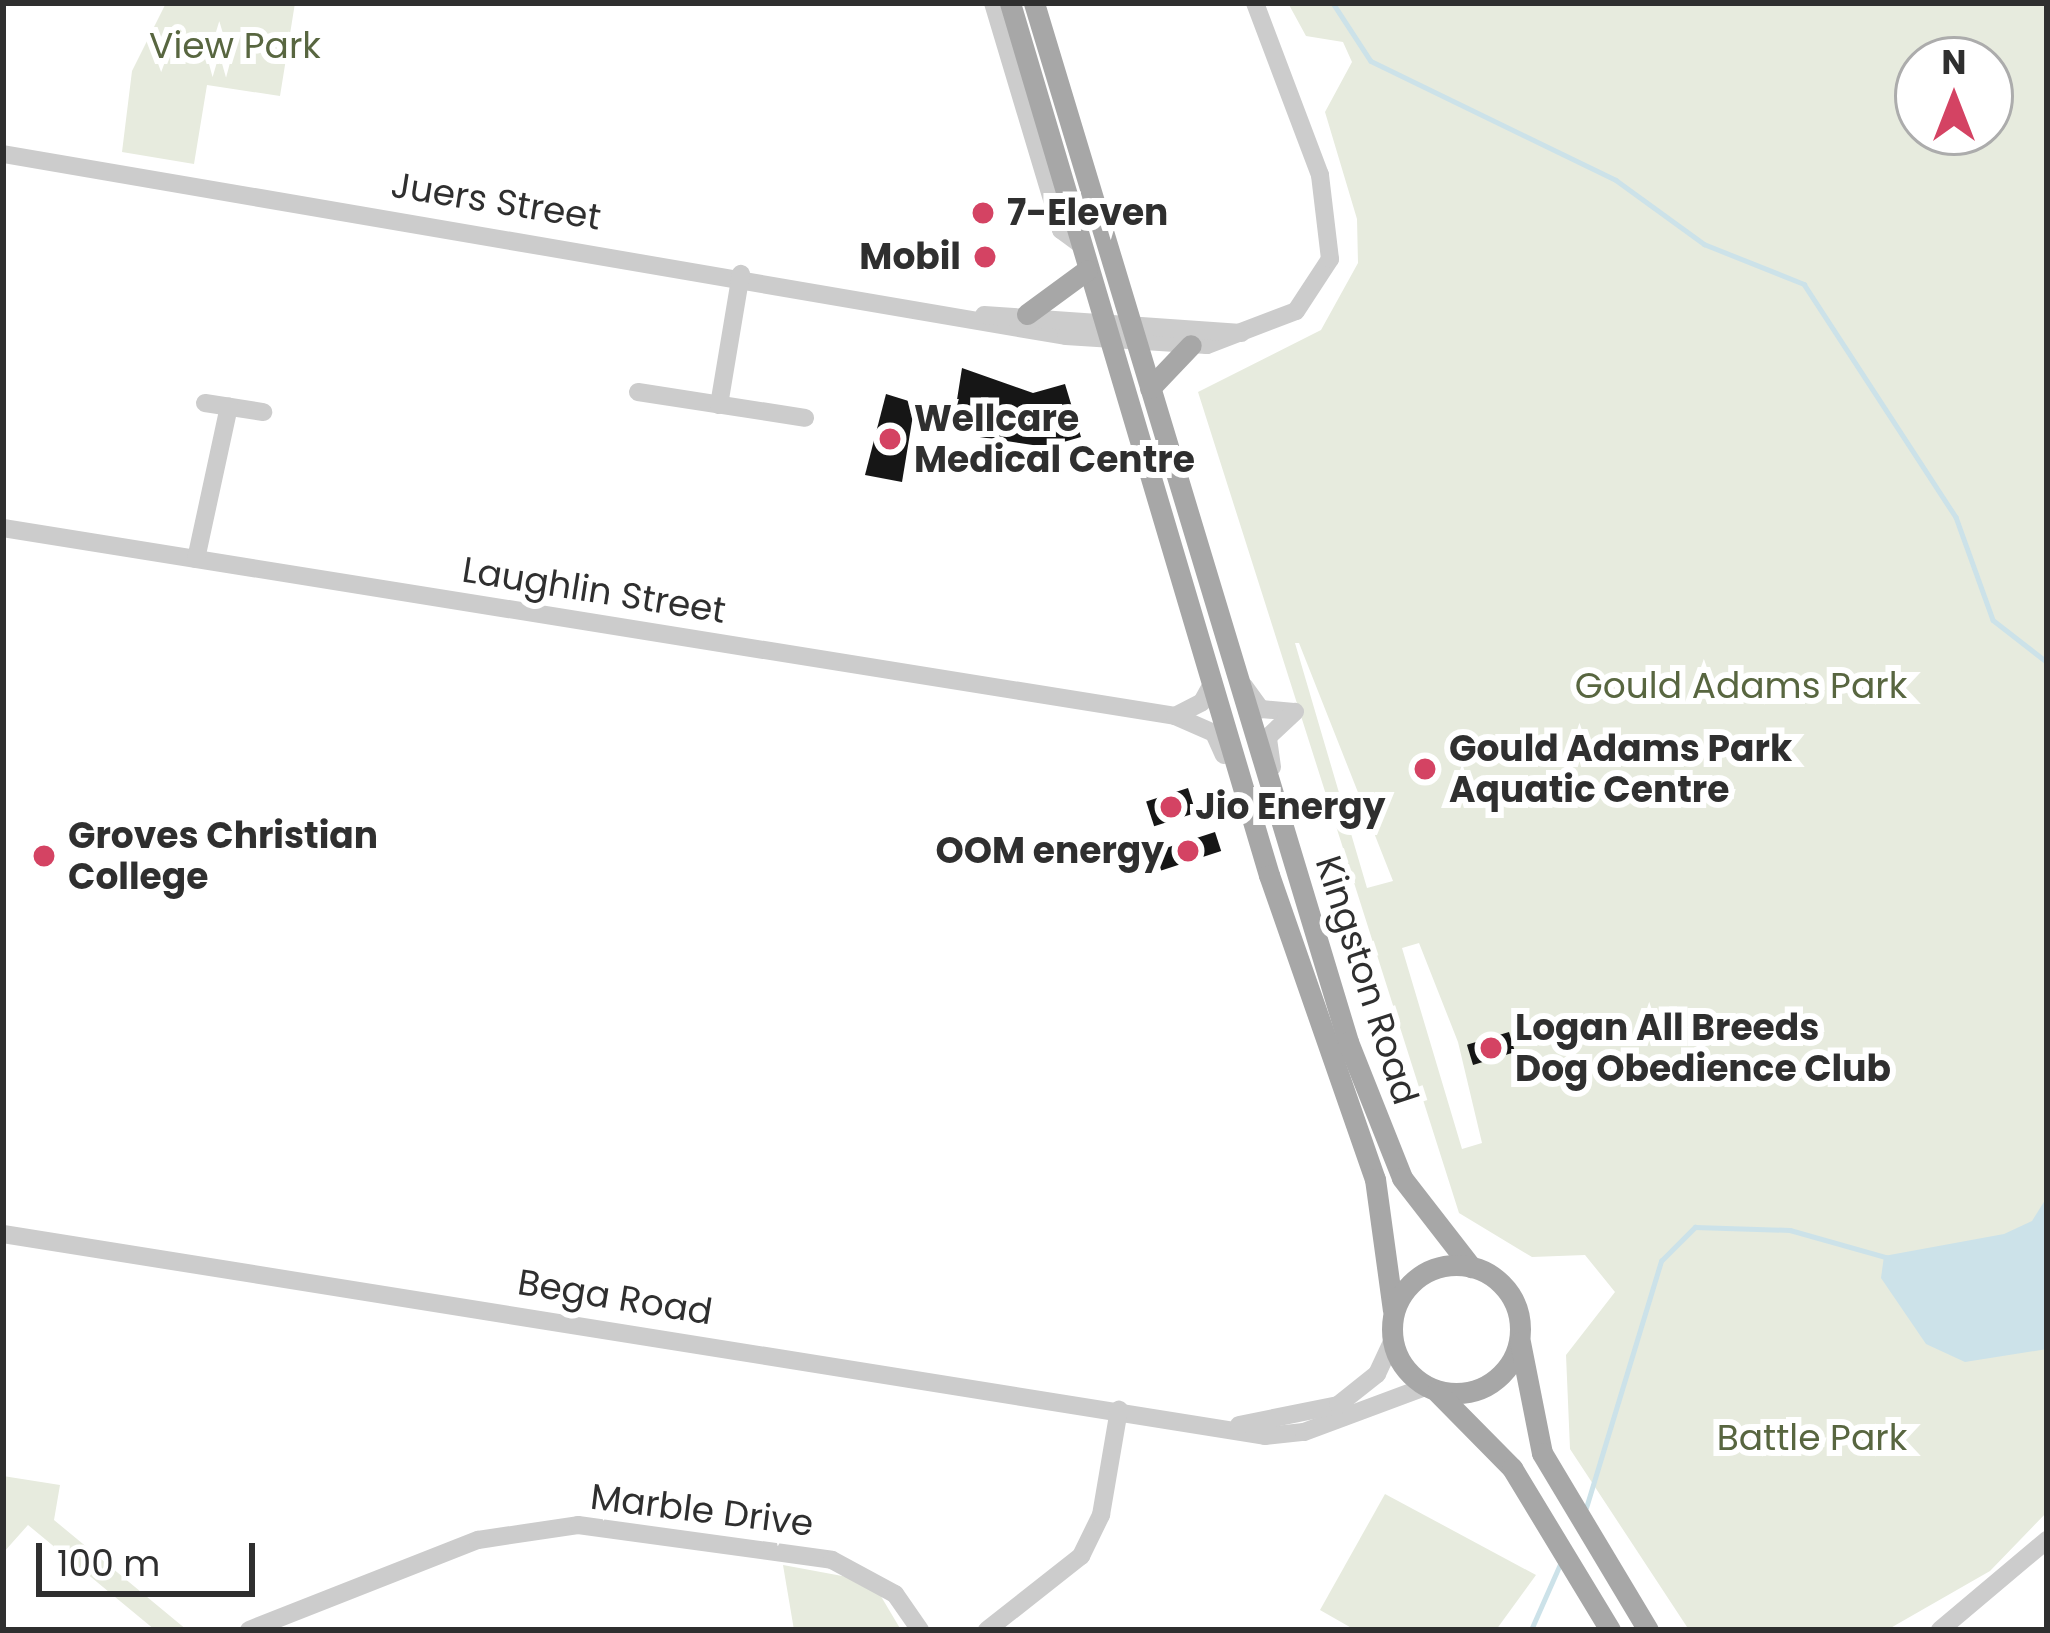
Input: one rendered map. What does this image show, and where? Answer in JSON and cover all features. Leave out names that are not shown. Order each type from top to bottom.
[{"type":"main road","name":"Kingston Road","points":[[1010,3],[1243,792],[1376,1179],[1393,1310]]},
{"type":"main road","name":"Kingston Road","points":[[1034,3],[1277,807],[1395,1162],[1422,1214],[1471,1267]]},
{"type":"main road","points":[[1027,314],[1088,270]]},
{"type":"main road","points":[[1150,388],[1190,346]]},
{"type":"main road","points":[[1610,1630],[1512,1468],[1431,1389],[1391,1342],[1393,1310],[1431,1269],[1471,1267],[1512,1291],[1542,1453],[1648,1630]]},
{"type":"main road","points":[[1431,1389],[1468,1393],[1497,1378],[1520,1336]]},
{"type":"street","name":"Kingston Road","points":[[993,3],[1061,230],[1080,244]]},
{"type":"street","points":[[1106,332],[1190,346],[1241,333],[1309,299],[1332,235],[1288,74],[1255,3]]},
{"type":"street","name":"Juers Street","points":[[3,154],[1106,332]]},
{"type":"street","points":[[719,405],[741,274]]},
{"type":"street","name":"Juers Street","points":[[979,315],[1027,314],[1106,332]]},
{"type":"street","points":[[1133,336],[1241,333]]},
{"type":"street","points":[[638,392],[805,418]]},
{"type":"street","points":[[205,404],[263,412]]},
{"type":"street","points":[[196,559],[229,407]]},
{"type":"street","name":"Laughlin Street","points":[[3,528],[1175,716],[1214,733],[1243,792]]},
{"type":"street","points":[[1238,677],[1261,709],[1295,712],[1268,737],[1277,807]]},
{"type":"street","points":[[1175,716],[1202,702],[1214,682]]},
{"type":"street","name":"Bega Road","points":[[3,1234],[1216,1426],[1304,1432],[1431,1389]]},
{"type":"street","name":"Bega Road","points":[[1216,1426],[1338,1405],[1377,1374],[1391,1342]]},
{"type":"street","points":[[987,1630],[1081,1556],[1101,1515],[1119,1410]]},
{"type":"street","name":"Marble Drive","points":[[249,1630],[478,1540],[578,1525],[832,1560],[867,1572],[920,1630]]},
{"type":"street","points":[[1940,1630],[2047,1540]]},
{"type":"green space","name":"View Park","points":[[166,3],[295,3],[280,96],[207,85],[194,164],[122,152],[132,71]]},
{"type":"green space","points":[[1288,3],[2047,3],[2047,1512],[1990,1571],[1887,1630],[1689,1630],[1570,1449],[1566,1355],[1615,1292],[1585,1255],[1532,1257],[1459,1213],[1198,392],[1321,330],[1358,263],[1357,219],[1325,112],[1352,62],[1343,42],[1306,36]],"holes":[[[1295,643],[1299,643],[1393,881],[1367,888]],[[1419,943],[1458,1042],[1482,1143],[1462,1149],[1402,948]]]},
{"type":"green space","points":[[3,1476],[60,1485],[54,1520],[187,1630],[155,1630],[28,1525],[3,1553]]},
{"type":"green space","points":[[1385,1494],[1536,1575],[1496,1630],[1355,1630],[1320,1610]]},
{"type":"green space","points":[[783,1565],[853,1578],[879,1593],[901,1630],[794,1630]]},
{"type":"water","points":[[2047,1197],[2047,1349],[1965,1362],[1926,1344],[1881,1278],[1884,1256],[2004,1234],[2032,1221]]},
{"type":"building","points":[[962,368],[1033,393],[1065,384],[1081,437],[1046,447],[973,436],[978,409],[956,406]]},
{"type":"building","name":"Wellcare Medical Centre","points":[[886,394],[915,403],[902,482],[865,475]]},
{"type":"building","name":"Jio Energy","points":[[1188,788],[1196,813],[1154,826],[1146,802]]},
{"type":"building","name":"OOM energy","points":[[1215,832],[1221,851],[1161,870],[1155,851]]},
{"type":"building","name":"Logan All Breeds Dog Obedience Club","points":[[1509,1032],[1515,1052],[1473,1065],[1467,1045]]},
{"type":"waterway","points":[[1333,3],[1371,61],[1616,180],[1704,244],[1804,284],[1956,517],[1993,620],[2047,662]]},
{"type":"waterway","points":[[1586,1508],[1661,1261],[1695,1227],[1790,1230],[1889,1258]]},
{"type":"waterway","points":[[1531,1630],[1561,1562]]},
{"type":"place","name":"7-Eleven","points":[[983,213]]},
{"type":"place","name":"Mobil","points":[[985,257]]},
{"type":"place","name":"Wellcare Medical Centre","points":[[890,439]]},
{"type":"place","name":"Gould Adams Park Aquatic Centre","points":[[1425,769]]},
{"type":"place","name":"Jio Energy","points":[[1171,807]]},
{"type":"place","name":"OOM energy","points":[[1188,851]]},
{"type":"place","name":"Groves Christian College","points":[[44,856]]},
{"type":"place","name":"Logan All Breeds Dog Obedience Club","points":[[1491,1048]]},
{"type":"park label","name":"Gould Adams Park","points":[[1741,686]]},
{"type":"park label","name":"Battle Park","points":[[1812,1438]]}]
